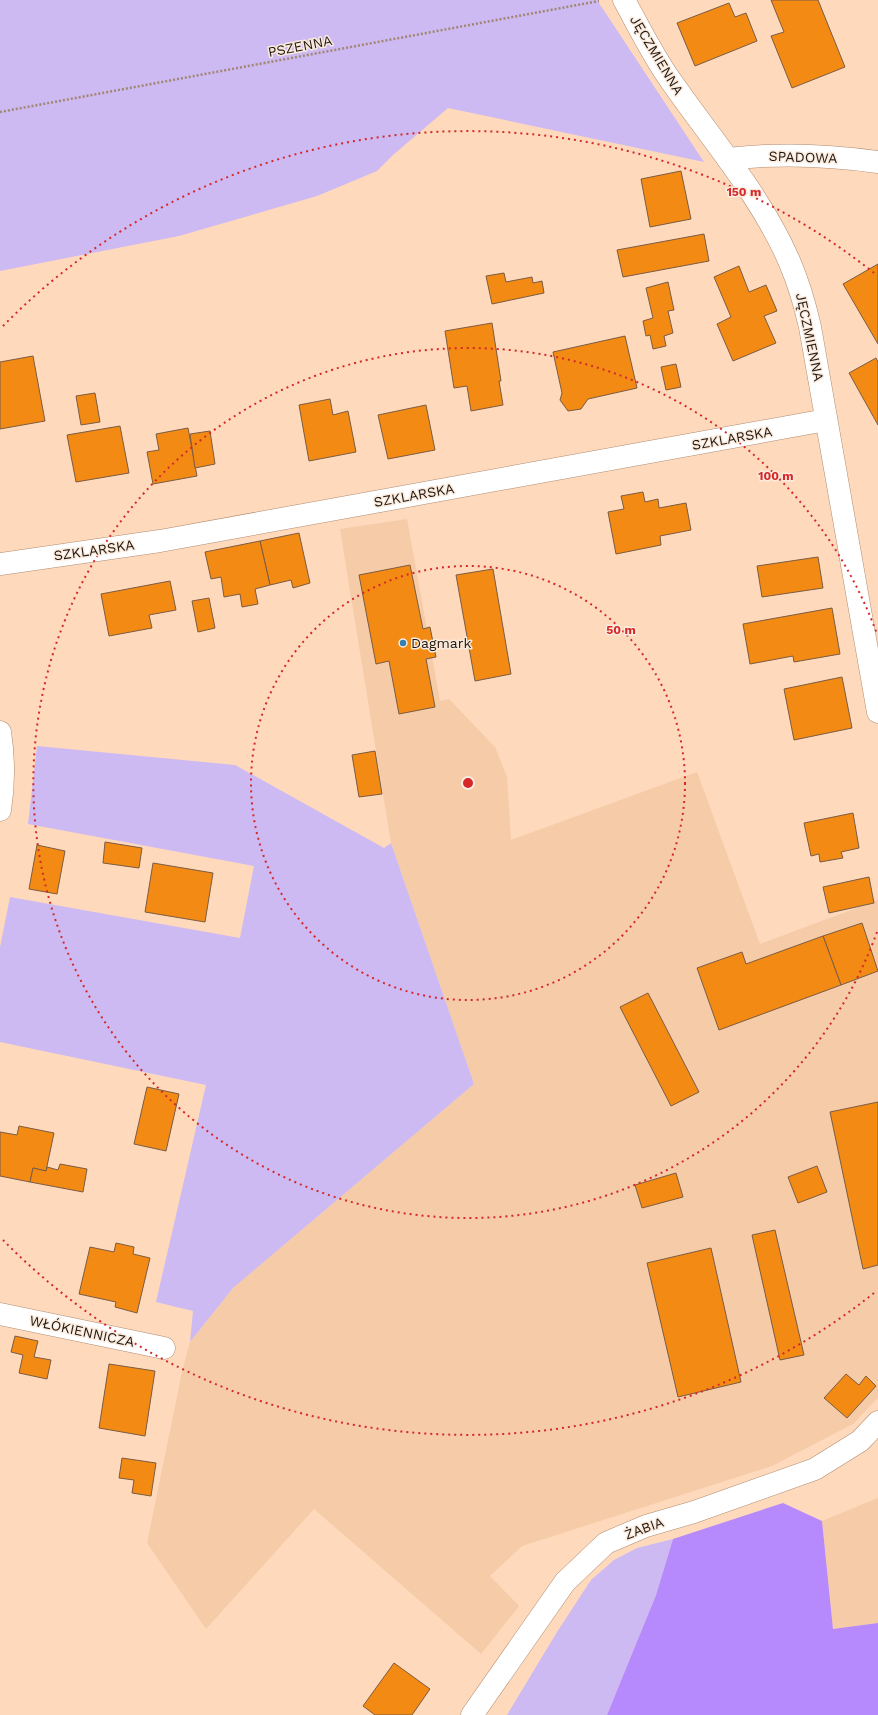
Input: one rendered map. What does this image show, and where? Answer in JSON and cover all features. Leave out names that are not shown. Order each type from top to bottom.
[{"type":"street","name":"JĘCZMIENNA","points":[[624,0],[670,80],[728,159],[762,210],[790,263],[802,295],[810,327],[826,420],[873,646]]},
{"type":"street","name":"SPADOWA","points":[[728,159],[770,155],[854,159],[878,162]]},
{"type":"street","name":"SZKLARSKA","points":[[0,564],[160,541],[826,420]]},
{"type":"street","points":[[873,646],[878,712]]},
{"type":"street","points":[[0,732],[3,748],[3,793],[0,810]]},
{"type":"street","name":"WŁÓKIENNICZA","points":[[0,1314],[164,1348]]},
{"type":"street","name":"ŻABIA","points":[[472,1715],[565,1582],[606,1543],[646,1526],[694,1512],[815,1469],[860,1441],[878,1422]]},
{"type":"path","name":"PSZENNA","points":[[0,112],[603,0]]},
{"type":"shaded area","points":[[0,0],[597,0],[704,162],[448,108],[393,155],[377,171],[317,196],[179,236],[0,271]]},
{"type":"shaded area","points":[[407,519],[440,701],[449,699],[495,747],[507,777],[511,840],[697,772],[760,944],[878,900],[878,1398],[853,1424],[772,1466],[522,1546],[490,1576],[519,1606],[481,1654],[314,1509],[206,1629],[147,1543],[182,1372],[190,1342],[233,1288],[474,1084],[391,843],[340,529]]},
{"type":"shaded area","points":[[37,746],[235,765],[384,848],[391,843],[474,1084],[233,1288],[190,1342],[193,1311],[156,1302],[206,1085],[0,1042],[0,947],[10,897],[240,938],[254,866],[28,824]]},
{"type":"shaded area","points":[[878,1498],[878,1623],[833,1629],[822,1521]]},
{"type":"shaded area","points":[[783,1503],[822,1521],[833,1629],[878,1623],[878,1715],[607,1715],[656,1595],[673,1539]]},
{"type":"shaded area","points":[[673,1539],[656,1595],[607,1715],[507,1715],[557,1632],[591,1580],[614,1560],[637,1548]]},
{"type":"building","points":[[771,0],[818,0],[845,67],[792,88],[771,36],[784,32]]},
{"type":"building","points":[[729,3],[735,17],[746,13],[757,41],[695,66],[677,23]]},
{"type":"building","points":[[681,171],[691,219],[650,227],[641,179]]},
{"type":"building","points":[[704,234],[709,261],[623,277],[617,250]]},
{"type":"building","points":[[878,264],[878,344],[843,284]]},
{"type":"building","points":[[739,266],[749,292],[766,285],[777,311],[764,316],[776,343],[733,361],[717,324],[731,317],[714,277]]},
{"type":"building","points":[[504,273],[506,282],[532,277],[533,283],[542,281],[544,293],[492,304],[486,276]]},
{"type":"building","points":[[668,282],[674,310],[668,311],[673,333],[664,336],[666,346],[653,349],[650,335],[646,336],[643,321],[653,318],[646,288]]},
{"type":"building","points":[[492,323],[501,381],[499,381],[503,405],[471,411],[467,386],[454,388],[445,331]]},
{"type":"building","points":[[625,336],[637,388],[588,399],[581,409],[568,411],[560,400],[562,393],[553,352]]},
{"type":"building","points":[[33,356],[45,421],[0,429],[0,362]]},
{"type":"building","points":[[876,358],[878,362],[878,425],[849,373]]},
{"type":"building","points":[[676,364],[681,387],[666,390],[661,367]]},
{"type":"building","points":[[95,393],[100,422],[81,425],[76,396]]},
{"type":"building","points":[[330,399],[333,415],[348,411],[356,452],[309,461],[299,405]]},
{"type":"building","points":[[426,405],[435,450],[388,459],[378,415]]},
{"type":"building","points":[[120,426],[129,473],[76,482],[67,435]]},
{"type":"building","points":[[188,428],[197,476],[153,484],[147,452],[159,450],[156,434]]},
{"type":"building","points":[[210,431],[215,464],[195,468],[190,434]]},
{"type":"building","points":[[643,492],[645,502],[658,499],[659,508],[686,503],[691,530],[660,536],[661,545],[616,554],[608,512],[624,509],[621,496]]},
{"type":"building","points":[[299,533],[310,583],[293,588],[291,580],[270,585],[260,541]]},
{"type":"building","points":[[260,541],[270,585],[255,589],[258,604],[242,607],[240,594],[224,597],[221,577],[211,579],[205,552]]},
{"type":"building","points":[[818,557],[823,588],[762,597],[757,566]]},
{"type":"building","name":"Dagmark","points":[[410,565],[423,629],[430,627],[436,657],[426,659],[435,707],[399,714],[389,661],[376,664],[359,575]]},
{"type":"building","points":[[493,569],[511,674],[475,681],[456,575]]},
{"type":"building","points":[[170,581],[176,610],[149,615],[152,628],[109,636],[101,594]]},
{"type":"building","points":[[209,598],[215,628],[198,632],[192,601]]},
{"type":"building","points":[[832,608],[840,654],[794,662],[793,656],[750,664],[743,624]]},
{"type":"building","points":[[842,677],[852,728],[794,740],[784,689]]},
{"type":"building","points":[[375,751],[382,794],[359,797],[352,755]]},
{"type":"building","points":[[853,813],[859,848],[841,852],[843,858],[820,862],[819,854],[811,856],[804,823]]},
{"type":"building","points":[[105,842],[142,848],[139,868],[103,863]]},
{"type":"building","points":[[37,845],[65,851],[57,894],[29,889]]},
{"type":"building","points":[[153,863],[213,873],[205,922],[145,912]]},
{"type":"building","points":[[869,877],[874,903],[829,913],[823,887]]},
{"type":"building","points":[[862,923],[878,971],[841,985],[823,936]]},
{"type":"building","points":[[823,936],[841,985],[719,1030],[697,968],[742,952],[746,964]]},
{"type":"building","points":[[648,993],[699,1092],[671,1106],[620,1007]]},
{"type":"building","points":[[147,1087],[179,1094],[166,1151],[134,1144]]},
{"type":"building","points":[[878,1102],[878,1265],[863,1269],[830,1112]]},
{"type":"building","points":[[19,1126],[54,1133],[46,1171],[33,1168],[30,1182],[0,1176],[0,1132],[17,1135]]},
{"type":"building","points":[[60,1164],[87,1169],[83,1192],[30,1182],[33,1168],[46,1171],[47,1167],[58,1170]]},
{"type":"building","points":[[817,1166],[827,1192],[798,1203],[788,1177]]},
{"type":"building","points":[[676,1173],[683,1197],[642,1208],[635,1185]]},
{"type":"building","points":[[775,1230],[804,1355],[780,1360],[752,1235]]},
{"type":"building","points":[[116,1243],[134,1247],[133,1254],[150,1258],[137,1313],[115,1307],[116,1302],[79,1294],[90,1247],[114,1252]]},
{"type":"building","points":[[711,1248],[741,1382],[678,1397],[647,1263]]},
{"type":"building","points":[[15,1336],[38,1341],[34,1357],[51,1360],[47,1379],[19,1373],[23,1355],[11,1352]]},
{"type":"building","points":[[109,1364],[155,1371],[145,1436],[99,1428]]},
{"type":"building","points":[[846,1374],[859,1385],[866,1376],[876,1386],[847,1418],[824,1398]]},
{"type":"building","points":[[122,1458],[156,1463],[151,1496],[132,1493],[134,1480],[119,1478]]},
{"type":"building","points":[[394,1663],[430,1689],[412,1715],[375,1715],[363,1706]]},
{"type":"place","name":"Dagmark","points":[[403,643]]}]
